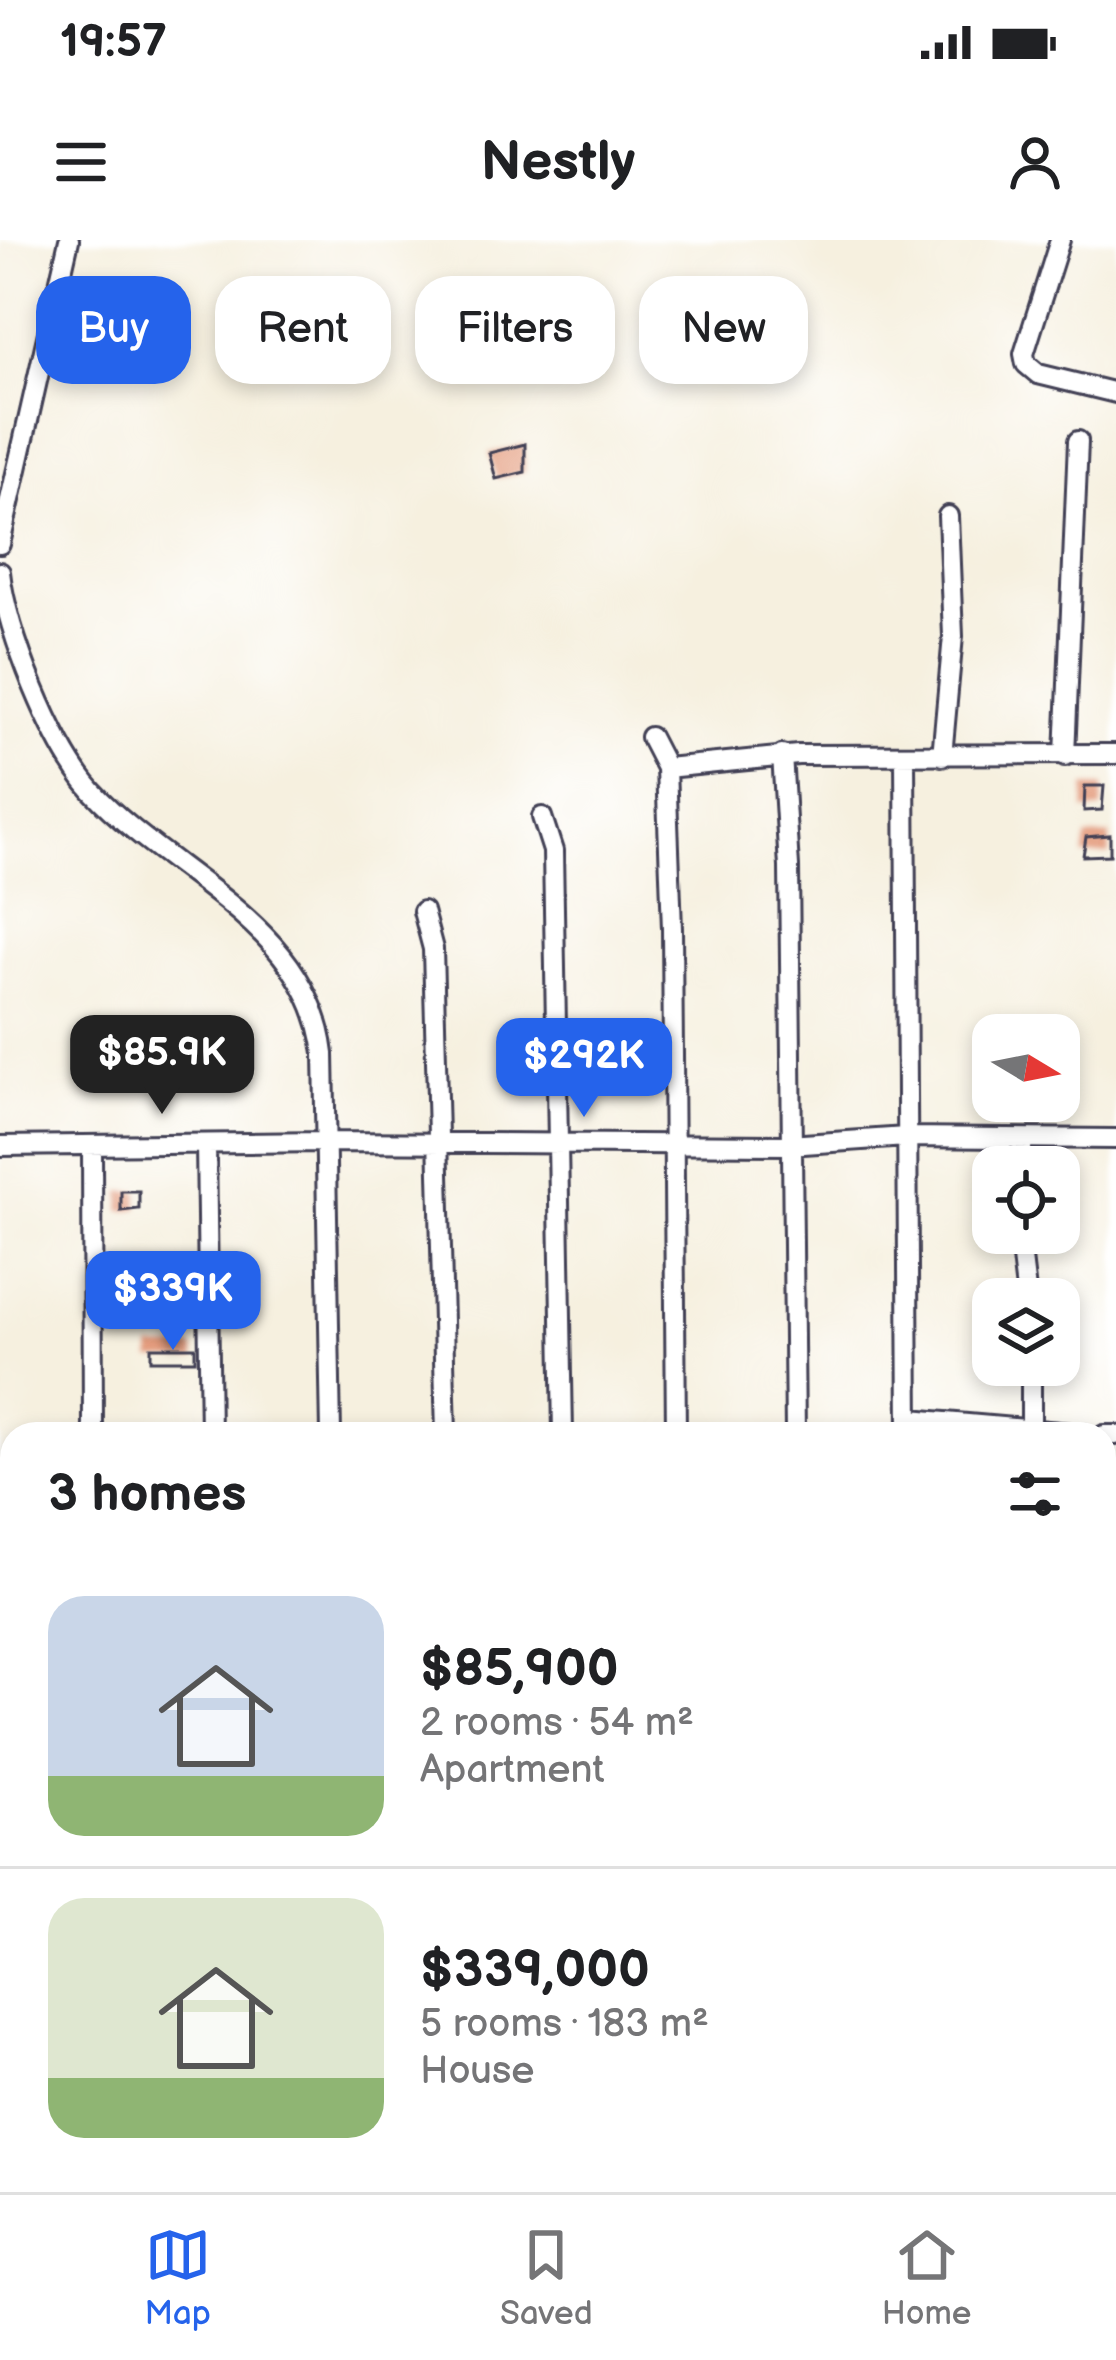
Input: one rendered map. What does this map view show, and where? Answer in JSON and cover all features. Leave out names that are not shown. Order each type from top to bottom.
[{"type":"street","points":[[0,544],[69,240]]},
{"type":"street","points":[[1060,240],[1024,359],[1038,374],[1116,393]]},
{"type":"street","points":[[1065,756],[1078,442]]},
{"type":"street","points":[[943,755],[953,636],[948,516]]},
{"type":"street","points":[[0,572],[1,596],[35,689],[81,776],[128,823],[248,919],[305,993],[322,1036],[331,1422]]},
{"type":"street","points":[[650,736],[666,768],[676,1422]]},
{"type":"street","points":[[666,768],[782,755],[1116,754]]},
{"type":"street","points":[[782,755],[789,867],[795,1422]]},
{"type":"street","points":[[905,755],[910,1422]]},
{"type":"street","points":[[542,817],[553,851],[563,1422]]},
{"type":"street","points":[[423,911],[434,949],[446,1422]]},
{"type":"street","points":[[0,1146],[789,1145],[906,1137],[1116,1139]]},
{"type":"street","points":[[1022,1146],[1023,1139]]},
{"type":"street","points":[[206,1144],[210,1422]]},
{"type":"street","points":[[92,1145],[93,1422]]},
{"type":"street","points":[[1031,1386],[1031,1422]]},
{"type":"building","points":[[525,444],[525,472],[496,479],[489,453]]},
{"type":"building","points":[[1085,786],[1104,786],[1102,810],[1084,811]]},
{"type":"building","points":[[1110,835],[1110,855],[1083,856],[1086,837]]},
{"type":"building","points":[[121,1191],[139,1191],[139,1209],[121,1211]]},
{"type":"building","points":[[151,1347],[195,1347],[195,1360],[151,1360]]}]
